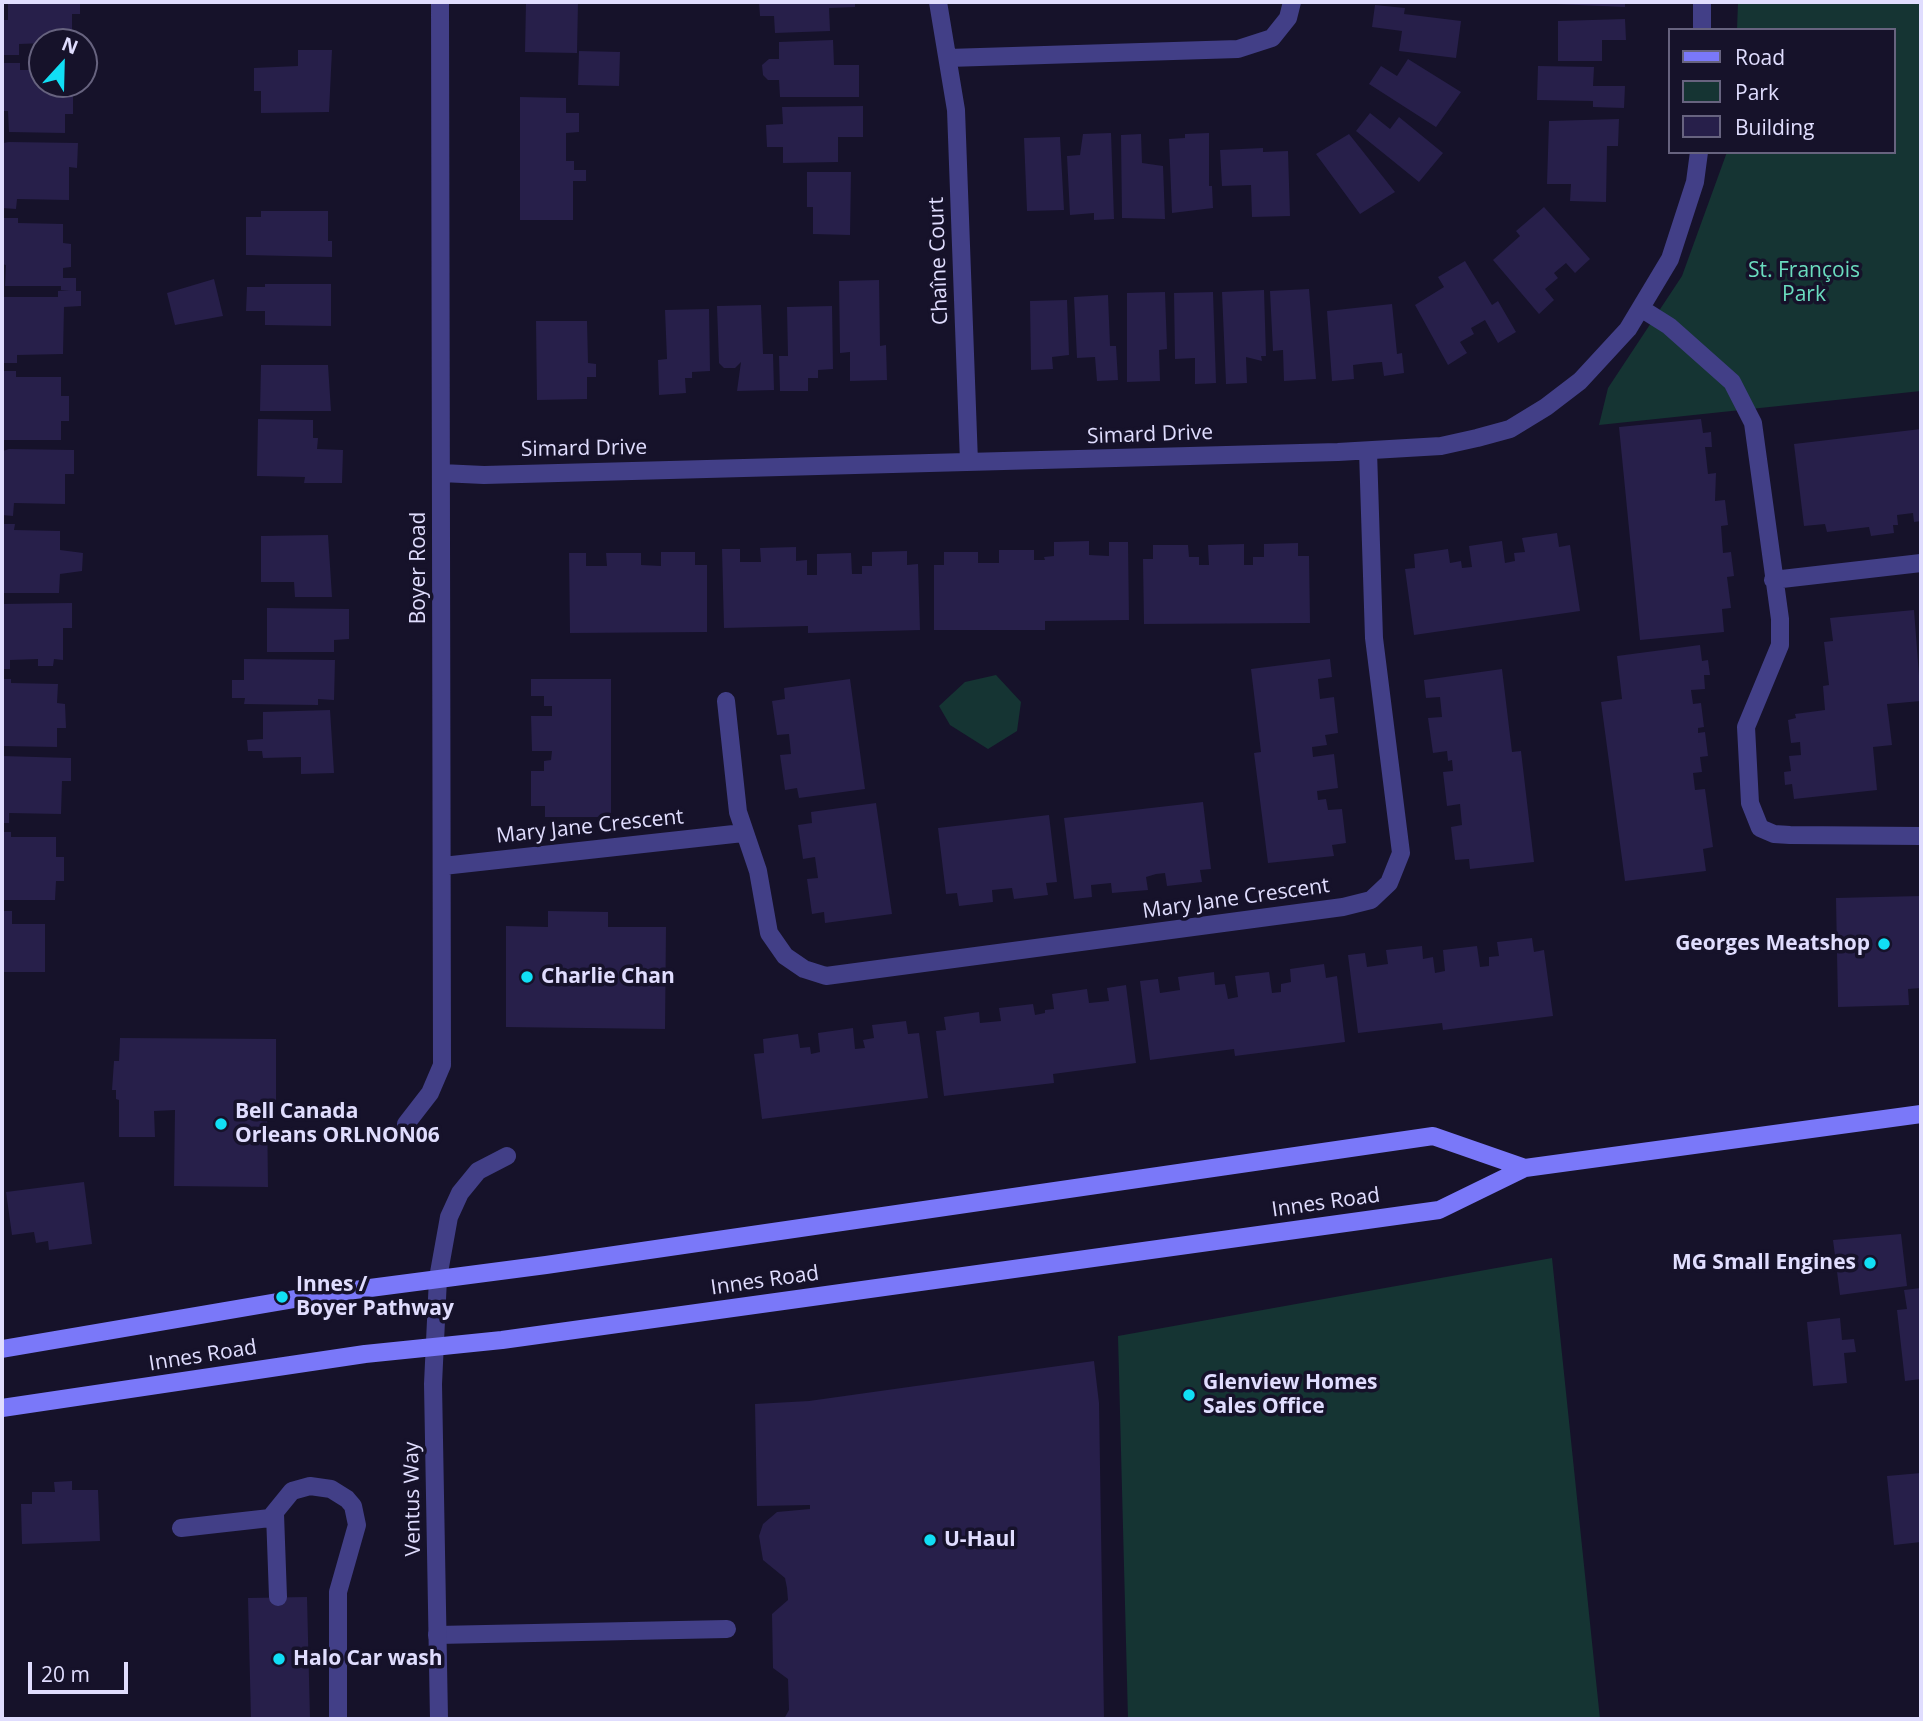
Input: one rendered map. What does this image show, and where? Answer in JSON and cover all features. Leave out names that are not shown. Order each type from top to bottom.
[{"type":"main road","name":"Innes Road","points":[[2,1408],[433,1346],[502,1340],[1439,1210],[1525,1168],[1921,1114]]},
{"type":"main road","name":"Innes Road","points":[[2,1349],[324,1294],[573,1261],[1433,1136],[1525,1168]]},
{"type":"street","name":"Boyer Road","points":[[405,1124],[430,1093],[442,1065],[440,2]]},
{"type":"street","name":"Chaîne Court","points":[[938,2],[957,124],[969,463]]},
{"type":"street","points":[[948,58],[1238,49],[1272,38],[1287,18],[1292,2]]},
{"type":"street","points":[[1702,2],[1702,28]]},
{"type":"street","name":"Simard Drive","points":[[441,473],[969,463],[1368,451],[1441,446],[1510,429],[1580,380],[1605,356],[1642,309],[1670,259],[1695,182],[1699,154]]},
{"type":"street","points":[[1642,309],[1669,326],[1732,382],[1753,423],[1780,619],[1780,645],[1746,727],[1750,803],[1760,828],[1782,835],[1921,836]]},
{"type":"street","name":"Mary Jane Crescent","points":[[726,701],[743,833],[758,871],[769,933],[785,956],[804,969],[826,976],[1343,907],[1371,900],[1389,883],[1401,853],[1374,638],[1368,451]]},
{"type":"street","points":[[1773,580],[1921,563]]},
{"type":"street","name":"Mary Jane Crescent","points":[[443,866],[743,833]]},
{"type":"street","name":"Ventus Way","points":[[439,1719],[433,1346],[438,1278],[449,1217],[460,1193],[478,1171],[507,1156]]},
{"type":"street","points":[[181,1528],[263,1519],[275,1514],[292,1492],[310,1486],[340,1493],[353,1506],[357,1525],[338,1592],[338,1719]]},
{"type":"street","points":[[275,1514],[278,1598]]},
{"type":"street","points":[[437,1635],[727,1629]]},
{"type":"green space","name":"St. François Park","points":[[1738,2],[1921,2],[1921,391],[1599,425],[1608,388],[1682,276],[1726,154],[1895,154],[1895,28],[1737,28]]},
{"type":"green space","points":[[996,675],[1021,702],[1017,731],[988,749],[950,725],[939,706],[965,682]]},
{"type":"green space","points":[[1552,1258],[1600,1719],[1128,1719],[1118,1336]]},
{"type":"building","points":[[8,2],[80,2],[80,14],[72,14],[72,28],[28,28],[28,44],[19,44],[19,55],[2,55],[2,20],[8,20]]},
{"type":"building","points":[[526,2],[578,2],[577,53],[525,52]]},
{"type":"building","points":[[759,2],[855,2],[855,7],[829,8],[830,31],[775,33],[774,16],[760,16]]},
{"type":"building","points":[[1625,2],[1625,7],[1555,4]]},
{"type":"building","points":[[1375,5],[1405,8],[1404,14],[1461,21],[1456,58],[1399,51],[1402,31],[1372,27]]},
{"type":"building","points":[[1625,19],[1626,40],[1602,40],[1602,61],[1558,61],[1558,21]]},
{"type":"building","points":[[833,40],[834,65],[859,65],[859,97],[780,97],[779,80],[768,80],[763,75],[762,65],[769,59],[779,59],[779,42]]},
{"type":"building","points":[[298,50],[332,50],[329,112],[261,113],[261,91],[254,91],[254,68],[298,66]]},
{"type":"building","points":[[579,51],[620,52],[619,86],[578,85]]},
{"type":"building","points":[[1408,59],[1461,92],[1436,127],[1369,84],[1381,66],[1397,76]]},
{"type":"building","points":[[2,63],[20,63],[20,70],[28,70],[28,98],[73,98],[73,114],[65,114],[65,133],[9,132],[8,111],[2,111]]},
{"type":"building","points":[[1538,66],[1594,67],[1593,86],[1625,86],[1624,108],[1593,107],[1593,101],[1537,100]]},
{"type":"building","points":[[520,97],[566,98],[566,113],[579,113],[579,132],[566,133],[566,161],[574,161],[574,170],[586,170],[586,181],[573,181],[573,220],[520,220]]},
{"type":"building","points":[[863,106],[863,137],[838,137],[838,162],[783,163],[783,147],[767,147],[766,125],[783,124],[782,107]]},
{"type":"building","points":[[1370,113],[1390,129],[1399,117],[1443,153],[1419,182],[1356,131]]},
{"type":"building","points":[[1619,119],[1618,146],[1607,146],[1606,202],[1570,201],[1571,184],[1547,184],[1549,121]]},
{"type":"building","points":[[1111,133],[1114,219],[1094,220],[1094,213],[1070,215],[1067,156],[1080,155],[1083,134]]},
{"type":"building","points":[[1209,133],[1209,186],[1212,186],[1213,208],[1172,213],[1169,139],[1185,138],[1185,134]]},
{"type":"building","points":[[1141,134],[1142,163],[1163,166],[1165,219],[1122,218],[1121,135]]},
{"type":"building","points":[[1349,134],[1395,192],[1360,214],[1316,154]]},
{"type":"building","points":[[1060,137],[1064,210],[1027,211],[1024,138]]},
{"type":"building","points":[[3,143],[78,143],[77,168],[69,167],[69,200],[17,199],[16,209],[2,208]]},
{"type":"building","points":[[1263,148],[1263,152],[1288,151],[1290,216],[1252,217],[1251,185],[1222,186],[1220,150]]},
{"type":"building","points":[[807,172],[851,172],[850,235],[813,234],[813,207],[807,207]]},
{"type":"building","points":[[1544,207],[1590,259],[1575,273],[1566,263],[1554,273],[1558,278],[1545,289],[1554,300],[1539,314],[1493,260],[1520,236],[1516,231]]},
{"type":"building","points":[[261,211],[328,211],[328,241],[332,241],[332,257],[246,255],[246,217],[261,217]]},
{"type":"building","points":[[2,218],[18,218],[18,223],[63,224],[63,243],[71,244],[71,267],[63,268],[63,278],[76,278],[76,291],[81,291],[81,306],[64,307],[63,354],[17,355],[17,363],[2,363],[2,297],[58,297],[58,291],[70,290],[61,290],[61,286],[5,286]]},
{"type":"building","points":[[1465,261],[1492,305],[1498,301],[1516,332],[1498,343],[1485,320],[1471,328],[1474,334],[1460,342],[1467,353],[1448,365],[1415,305],[1444,287],[1438,277]]},
{"type":"building","points":[[214,279],[223,316],[175,325],[167,293]]},
{"type":"building","points":[[879,280],[880,346],[886,345],[887,380],[850,381],[850,352],[840,353],[839,281]]},
{"type":"building","points":[[265,284],[331,284],[331,326],[265,325],[265,311],[246,311],[247,287],[265,287]]},
{"type":"building","points":[[1309,289],[1316,379],[1284,381],[1283,350],[1273,351],[1270,291]]},
{"type":"building","points":[[1264,290],[1266,356],[1261,356],[1262,361],[1246,357],[1247,383],[1226,384],[1222,292]]},
{"type":"building","points":[[1165,292],[1167,349],[1159,350],[1160,381],[1127,382],[1127,293]]},
{"type":"building","points":[[1213,292],[1216,383],[1195,384],[1195,358],[1175,359],[1174,293]]},
{"type":"building","points":[[1108,295],[1110,346],[1116,346],[1118,380],[1097,381],[1095,357],[1077,358],[1074,297]]},
{"type":"building","points":[[1067,300],[1069,355],[1052,357],[1053,369],[1031,370],[1030,301]]},
{"type":"building","points":[[1392,304],[1397,354],[1402,353],[1404,373],[1384,376],[1382,362],[1369,363],[1353,365],[1354,379],[1332,381],[1327,311]]},
{"type":"building","points":[[761,305],[763,354],[773,354],[774,390],[737,391],[741,362],[735,368],[724,368],[719,363],[717,306]]},
{"type":"building","points":[[832,306],[833,369],[818,370],[818,378],[808,378],[808,391],[780,391],[779,356],[788,356],[787,307]]},
{"type":"building","points":[[709,309],[710,371],[692,372],[692,378],[685,378],[686,393],[659,395],[658,360],[667,359],[665,310]]},
{"type":"building","points":[[536,321],[587,321],[588,363],[596,364],[596,377],[587,377],[587,399],[537,400]]},
{"type":"building","points":[[261,365],[328,365],[331,411],[260,411]]},
{"type":"building","points":[[2,371],[16,371],[16,377],[61,377],[61,396],[69,396],[69,421],[61,421],[61,440],[3,440]]},
{"type":"building","points":[[258,419],[313,420],[313,438],[318,438],[317,449],[343,450],[342,483],[304,483],[305,477],[257,476]]},
{"type":"building","points":[[1701,419],[1703,433],[1711,432],[1712,447],[1705,447],[1708,474],[1716,473],[1715,501],[1725,500],[1728,525],[1721,526],[1723,553],[1731,552],[1734,576],[1727,577],[1731,608],[1722,609],[1724,632],[1640,640],[1619,427]]},
{"type":"building","points":[[1921,429],[1921,521],[1914,522],[1913,513],[1897,515],[1898,525],[1893,525],[1894,533],[1871,536],[1869,527],[1827,532],[1825,524],[1804,526],[1794,444]]},
{"type":"building","points":[[74,450],[74,474],[65,474],[65,504],[14,503],[13,516],[2,515],[3,451]]},
{"type":"building","points":[[2,524],[15,524],[14,530],[60,531],[60,550],[83,553],[82,571],[60,574],[59,593],[2,593]]},
{"type":"building","points":[[1557,533],[1559,547],[1570,545],[1580,611],[1414,635],[1405,569],[1415,568],[1414,554],[1448,549],[1450,563],[1461,561],[1462,568],[1472,567],[1469,546],[1502,541],[1505,563],[1515,561],[1514,553],[1525,552],[1522,538]]},
{"type":"building","points":[[328,535],[332,597],[295,597],[294,582],[261,582],[261,536]]},
{"type":"building","points":[[1089,541],[1089,555],[1109,556],[1109,542],[1128,542],[1129,620],[1045,621],[1045,630],[934,630],[934,565],[944,565],[944,552],[978,552],[978,563],[999,563],[999,550],[1034,550],[1034,560],[1045,560],[1044,557],[1054,556],[1054,542]]},
{"type":"building","points":[[1298,543],[1298,556],[1309,556],[1310,623],[1144,624],[1143,559],[1153,559],[1153,545],[1188,545],[1189,557],[1199,557],[1199,565],[1209,565],[1208,545],[1244,544],[1244,565],[1253,565],[1253,557],[1264,557],[1264,544]]},
{"type":"building","points":[[796,547],[796,561],[807,560],[807,575],[817,575],[817,554],[851,553],[852,574],[862,574],[862,566],[872,566],[872,552],[907,551],[907,565],[918,564],[920,630],[808,633],[808,626],[724,628],[722,549],[740,549],[740,562],[761,562],[760,548]]},
{"type":"building","points":[[661,552],[695,552],[695,565],[707,565],[707,632],[570,633],[569,553],[586,553],[586,566],[607,566],[606,553],[641,553],[641,565],[661,566]]},
{"type":"building","points":[[72,603],[72,628],[63,628],[63,660],[54,659],[53,666],[38,666],[38,659],[10,660],[10,669],[2,669],[2,604]]},
{"type":"building","points":[[267,608],[349,609],[349,639],[334,640],[334,652],[267,652]]},
{"type":"building","points":[[1914,610],[1921,701],[1887,704],[1892,745],[1873,747],[1877,790],[1794,799],[1792,784],[1785,785],[1784,772],[1791,771],[1789,756],[1801,755],[1800,742],[1791,743],[1788,720],[1796,718],[1795,714],[1825,710],[1823,686],[1829,685],[1824,642],[1833,641],[1830,618]]},
{"type":"building","points":[[1700,645],[1702,661],[1708,660],[1710,675],[1704,675],[1705,689],[1691,690],[1693,704],[1701,703],[1704,727],[1698,728],[1698,733],[1705,732],[1708,756],[1700,757],[1702,772],[1693,773],[1695,790],[1705,789],[1713,847],[1703,849],[1706,871],[1625,881],[1601,702],[1622,699],[1617,656]]},
{"type":"building","points":[[244,659],[335,660],[334,700],[318,699],[318,705],[244,704],[245,698],[232,698],[232,680],[244,680]]},
{"type":"building","points":[[1330,659],[1332,677],[1318,679],[1320,699],[1334,697],[1338,733],[1325,735],[1327,745],[1312,747],[1313,757],[1334,754],[1338,788],[1317,791],[1318,800],[1326,799],[1328,810],[1342,809],[1346,843],[1332,845],[1334,856],[1268,863],[1254,753],[1261,752],[1251,669]]},
{"type":"building","points":[[1502,669],[1512,752],[1521,751],[1534,862],[1470,869],[1469,859],[1455,860],[1451,827],[1462,825],[1460,804],[1447,806],[1443,772],[1453,771],[1452,760],[1448,761],[1447,751],[1433,753],[1428,718],[1442,717],[1440,697],[1426,698],[1424,680]]},
{"type":"building","points":[[2,679],[11,679],[11,683],[58,684],[57,703],[65,704],[66,728],[57,728],[57,747],[2,746]]},
{"type":"building","points":[[531,679],[611,679],[611,817],[545,817],[545,806],[531,806],[531,771],[544,771],[544,761],[551,760],[552,751],[532,751],[531,716],[552,716],[552,706],[544,706],[544,696],[531,696]]},
{"type":"building","points":[[850,679],[865,789],[799,798],[797,788],[785,790],[780,755],[791,754],[789,734],[777,735],[772,701],[785,699],[784,688]]},
{"type":"building","points":[[330,710],[334,773],[301,774],[301,757],[263,758],[262,751],[248,751],[247,740],[263,739],[263,712]]},
{"type":"building","points":[[2,756],[71,758],[71,781],[62,781],[61,814],[9,813],[9,823],[2,823]]},
{"type":"building","points":[[1203,802],[1211,869],[1200,870],[1202,882],[1167,886],[1165,873],[1156,874],[1146,877],[1148,890],[1112,893],[1111,883],[1091,885],[1092,897],[1074,899],[1064,818]]},
{"type":"building","points":[[876,803],[892,914],[825,923],[824,912],[812,914],[807,879],[818,878],[815,857],[803,859],[798,825],[812,823],[811,812]]},
{"type":"building","points":[[1049,815],[1057,882],[1046,883],[1048,895],[1014,899],[1012,888],[992,890],[993,902],[959,906],[957,893],[946,894],[938,828]]},
{"type":"building","points":[[2,832],[11,832],[11,837],[56,837],[56,857],[64,857],[64,881],[56,881],[55,900],[2,900]]},
{"type":"building","points":[[1921,896],[1921,988],[1908,989],[1909,1005],[1838,1007],[1836,898]]},
{"type":"building","points":[[2,911],[12,911],[12,924],[45,924],[45,972],[2,972]]},
{"type":"building","points":[[548,911],[608,912],[608,927],[666,927],[665,1029],[506,1027],[506,926],[548,927]]},
{"type":"building","points":[[1532,938],[1534,952],[1544,950],[1553,1016],[1443,1030],[1442,1023],[1358,1033],[1348,955],[1365,953],[1367,967],[1388,964],[1386,950],[1422,946],[1423,959],[1433,957],[1435,973],[1445,971],[1443,950],[1477,946],[1480,967],[1489,966],[1489,957],[1499,956],[1497,942]]},
{"type":"building","points":[[1324,964],[1326,978],[1337,976],[1345,1042],[1235,1056],[1234,1049],[1150,1060],[1140,981],[1158,979],[1160,993],[1180,990],[1178,977],[1214,972],[1215,985],[1225,984],[1228,999],[1238,997],[1235,976],[1269,972],[1272,993],[1281,992],[1281,984],[1291,982],[1290,969]]},
{"type":"building","points":[[1126,985],[1136,1063],[1053,1074],[1054,1083],[944,1096],[936,1031],[946,1030],[944,1017],[979,1012],[980,1023],[1001,1021],[999,1008],[1033,1004],[1035,1015],[1054,1009],[1052,994],[1087,989],[1089,1003],[1109,1001],[1107,988]]},
{"type":"building","points":[[906,1021],[908,1034],[919,1033],[928,1098],[762,1119],[754,1054],[764,1053],[763,1039],[798,1034],[800,1048],[810,1047],[811,1054],[820,1052],[818,1033],[853,1028],[855,1049],[865,1048],[863,1040],[874,1038],[872,1025]]},
{"type":"building","name":"Bell Canada Orleans ORLNON06","points":[[120,1038],[276,1039],[276,1104],[267,1104],[268,1187],[174,1186],[175,1110],[154,1111],[155,1137],[119,1137],[119,1100],[116,1099],[116,1090],[112,1090],[114,1061],[119,1061]]},
{"type":"building","points":[[84,1182],[92,1244],[49,1250],[48,1241],[36,1243],[34,1232],[12,1235],[6,1192]]},
{"type":"building","name":"MG Small Engines","points":[[1901,1234],[1907,1286],[1840,1295],[1833,1240]]},
{"type":"building","points":[[1921,1288],[1921,1379],[1905,1381],[1897,1310],[1907,1309],[1904,1290]]},
{"type":"building","points":[[1840,1318],[1842,1340],[1854,1339],[1856,1352],[1844,1353],[1847,1383],[1813,1386],[1807,1322]]},
{"type":"building","name":"U-Haul","points":[[1094,1361],[1099,1403],[1104,1719],[784,1719],[789,1710],[788,1679],[773,1668],[772,1614],[788,1600],[787,1588],[785,1578],[763,1560],[759,1536],[763,1524],[777,1512],[810,1509],[810,1505],[757,1506],[755,1404],[809,1401]]},
{"type":"building","points":[[1921,1473],[1921,1542],[1894,1545],[1887,1476]]},
{"type":"building","points":[[72,1481],[72,1490],[98,1490],[100,1541],[22,1544],[21,1504],[32,1504],[32,1492],[55,1492],[54,1482]]},
{"type":"building","name":"Halo Car wash","points":[[307,1597],[310,1719],[251,1719],[248,1598]]},
{"type":"place","name":"Georges Meatshop","points":[[1884,944]]},
{"type":"place","name":"Charlie Chan","points":[[527,977]]},
{"type":"place","name":"Bell Canada Orleans ORLNON06","points":[[221,1124]]},
{"type":"place","name":"MG Small Engines","points":[[1870,1263]]},
{"type":"place","name":"Innes / Boyer Pathway","points":[[282,1297]]},
{"type":"place","name":"Glenview Homes Sales Office","points":[[1189,1395]]},
{"type":"place","name":"U-Haul","points":[[930,1540]]},
{"type":"place","name":"Halo Car wash","points":[[279,1659]]}]
